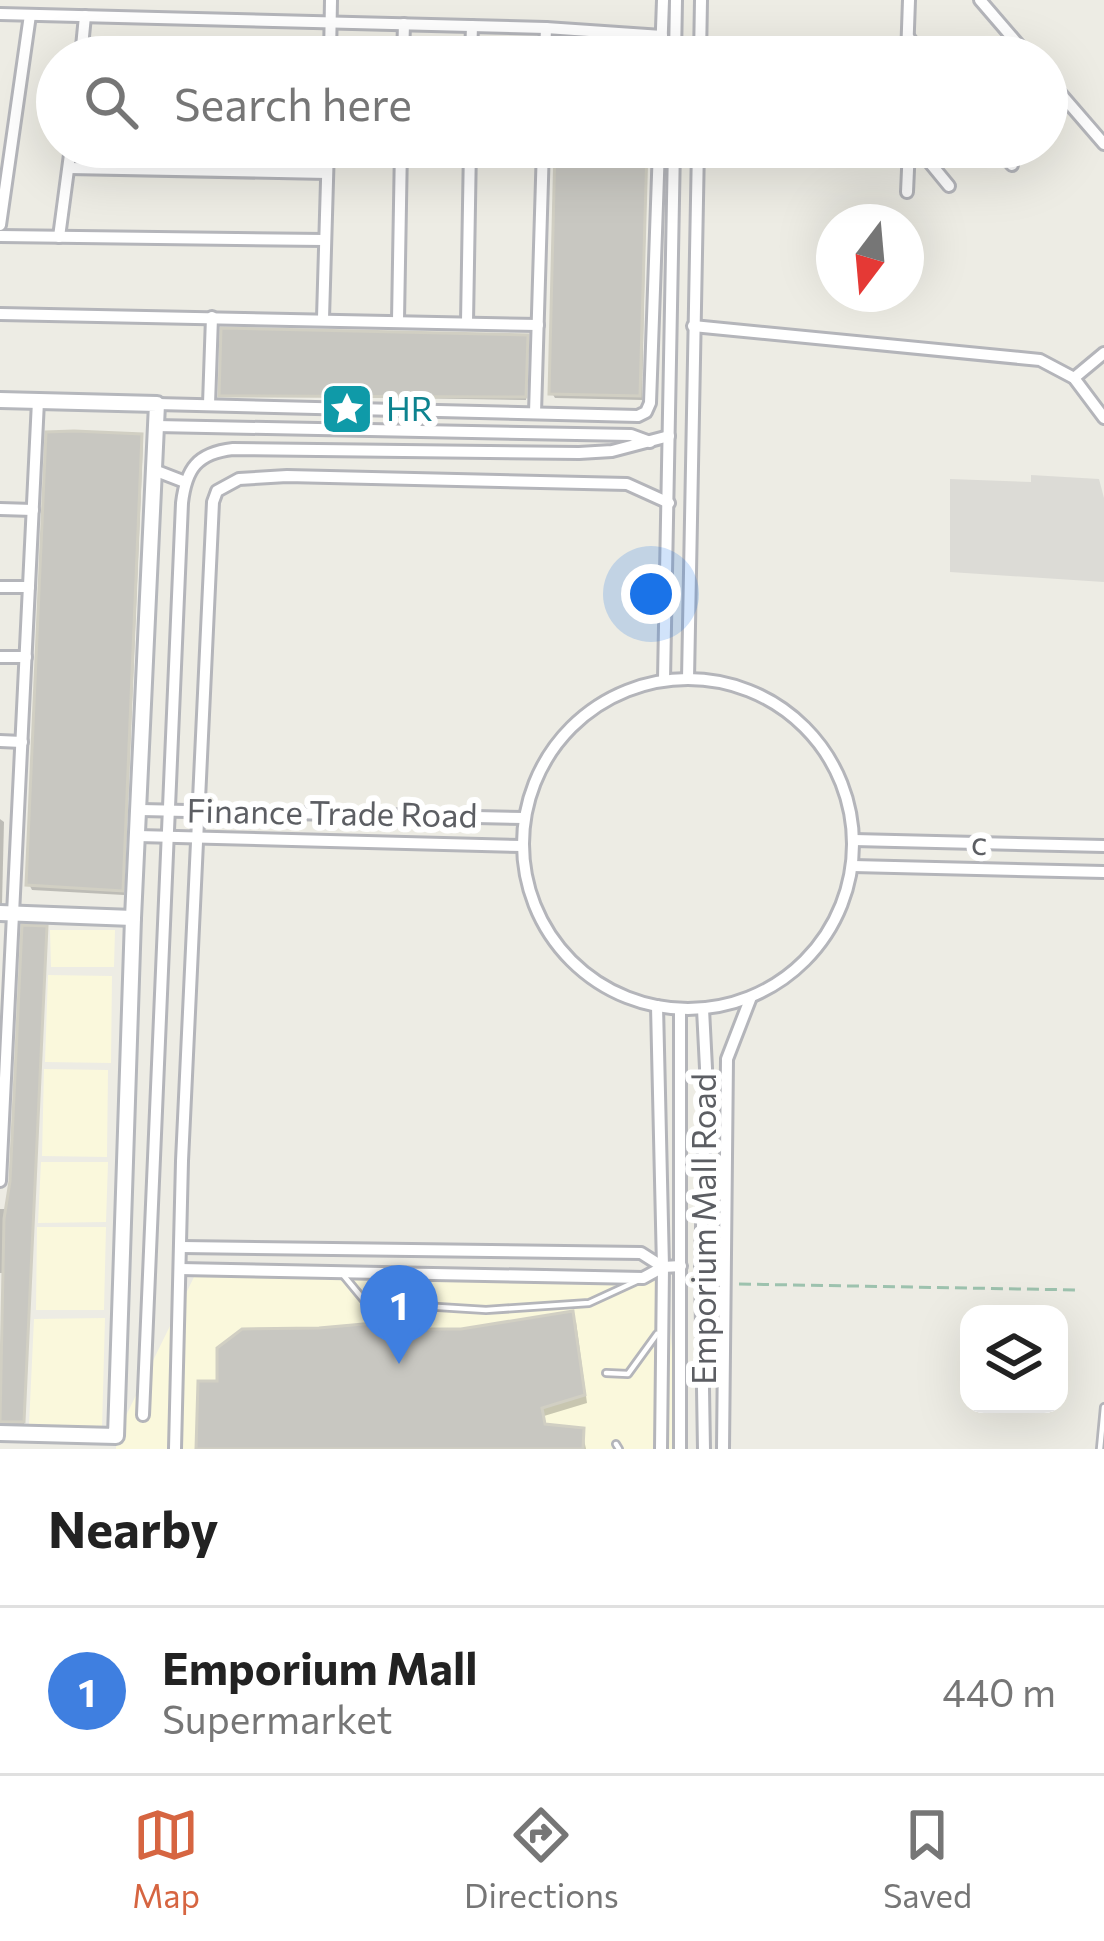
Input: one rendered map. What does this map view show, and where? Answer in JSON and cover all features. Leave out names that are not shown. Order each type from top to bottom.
[{"type":"street","points":[[331,0],[331,36]]},
{"type":"street","points":[[0,14],[662,35],[663,0]]},
{"type":"street","points":[[675,36],[676,0]]},
{"type":"street","points":[[700,36],[701,0]]},
{"type":"street","points":[[909,36],[910,0]]},
{"type":"street","points":[[980,0],[1011,36]]},
{"type":"street","points":[[0,225],[30,15]]},
{"type":"street","points":[[83,36],[85,16]]},
{"type":"street","points":[[404,24],[404,36]]},
{"type":"street","points":[[472,26],[472,36]]},
{"type":"street","points":[[546,28],[546,36]]},
{"type":"street","points":[[1068,102],[1104,144]]},
{"type":"street","points":[[59,237],[69,168],[327,173]]},
{"type":"street","points":[[323,319],[327,168]]},
{"type":"street","points":[[398,320],[401,168]]},
{"type":"street","points":[[467,322],[470,168]]},
{"type":"street","points":[[536,413],[542,168]]},
{"type":"street","points":[[0,400],[638,416],[646,412],[653,346],[658,168]]},
{"type":"street","points":[[664,680],[674,168]]},
{"type":"street","points":[[688,679],[697,168]]},
{"type":"street","points":[[907,192],[910,168]]},
{"type":"street","points":[[932,168],[949,186]]},
{"type":"street","points":[[0,236],[324,240]]},
{"type":"street","points":[[0,314],[538,325]]},
{"type":"street","points":[[209,404],[212,317]]},
{"type":"street","points":[[693,326],[1040,360],[1073,378],[1104,418]]},
{"type":"street","points":[[1073,378],[1104,353]]},
{"type":"street","points":[[0,1181],[5,913],[22,742],[38,401]]},
{"type":"street","points":[[0,1432],[116,1443],[157,404]]},
{"type":"street","points":[[156,426],[631,435],[653,443]]},
{"type":"street","points":[[143,1415],[184,482],[200,457],[232,449],[579,453],[653,443],[670,436]]},
{"type":"street","points":[[154,470],[184,482]]},
{"type":"street","points":[[176,1449],[196,835],[213,502],[224,484],[239,478],[287,476],[627,484],[669,503]]},
{"type":"street","points":[[0,509],[33,510]]},
{"type":"street","points":[[0,587],[29,587]]},
{"type":"street","points":[[0,657],[26,657]]},
{"type":"street","points":[[664,680],[730,684],[770,700],[804,726],[830,759],[848,798],[854,841],[853,866],[841,908],[819,945],[789,976],[751,997],[703,1009],[657,1006],[604,986],[560,950],[533,901],[522,846],[524,818],[536,778],[557,742],[587,712],[623,691],[664,680]]},
{"type":"street","points":[[0,741],[22,742]]},
{"type":"street","points":[[0,809],[17,809]]},
{"type":"street","name":"Finance Trade Road","points":[[141,810],[524,818]]},
{"type":"street","points":[[138,836],[522,846]]},
{"type":"street","name":"c","points":[[854,841],[1104,846]]},
{"type":"street","points":[[853,866],[1104,872]]},
{"type":"street","points":[[5,913],[134,918]]},
{"type":"street","points":[[723,1449],[727,1058],[751,997]]},
{"type":"street","points":[[657,1006],[664,1334],[661,1449]]},
{"type":"street","points":[[680,1009],[680,1449]]},
{"type":"street","name":"Emporium Mall Road","points":[[703,1009],[704,1449]]},
{"type":"street","points":[[182,1247],[641,1253],[663,1267]]},
{"type":"street","points":[[122,1259],[150,1260]]},
{"type":"street","points":[[181,1269],[643,1278],[663,1267],[680,1266]]},
{"type":"lane","points":[[341,1272],[363,1299],[454,1310],[590,1303],[643,1278]]},
{"type":"lane","points":[[606,1373],[628,1374],[656,1334],[664,1334]]},
{"type":"lane","points":[[1100,1449],[1104,1407]]},
{"type":"path","points":[[726,1284],[1079,1291]]},
{"type":"shaded area","points":[[1031,475],[1099,479],[1104,498],[1104,582],[950,572],[950,479],[1031,482]]},
{"type":"shaded area","points":[[50,930],[115,930],[114,967],[51,967]]},
{"type":"shaded area","points":[[48,975],[112,976],[111,1063],[45,1062]]},
{"type":"shaded area","points":[[44,1069],[108,1070],[107,1157],[42,1156]]},
{"type":"shaded area","points":[[41,1162],[108,1162],[106,1222],[38,1223]]},
{"type":"shaded area","points":[[37,1227],[106,1227],[104,1310],[36,1310]]},
{"type":"shaded area","points":[[194,1277],[665,1279],[682,1449],[116,1449],[116,1436]]},
{"type":"shaded area","points":[[105,1318],[102,1428],[29,1425],[34,1319]]},
{"type":"building","points":[[554,168],[646,168],[640,396],[549,394]]},
{"type":"building","points":[[221,328],[528,335],[526,397],[219,396]]},
{"type":"building","points":[[46,432],[142,434],[123,891],[26,885]]},
{"type":"building","points":[[22,925],[47,926],[24,1422],[0,1422],[4,1219],[10,1181]]},
{"type":"building","points":[[573,1311],[585,1395],[542,1408],[545,1424],[584,1428],[583,1449],[196,1449],[198,1381],[217,1381],[217,1348],[242,1329],[420,1319],[420,1329],[461,1329]]},
{"type":"place","name":"HR","points":[[347,409]]},
{"type":"place","name":"Emporium Mall","points":[[399,1364]]}]
